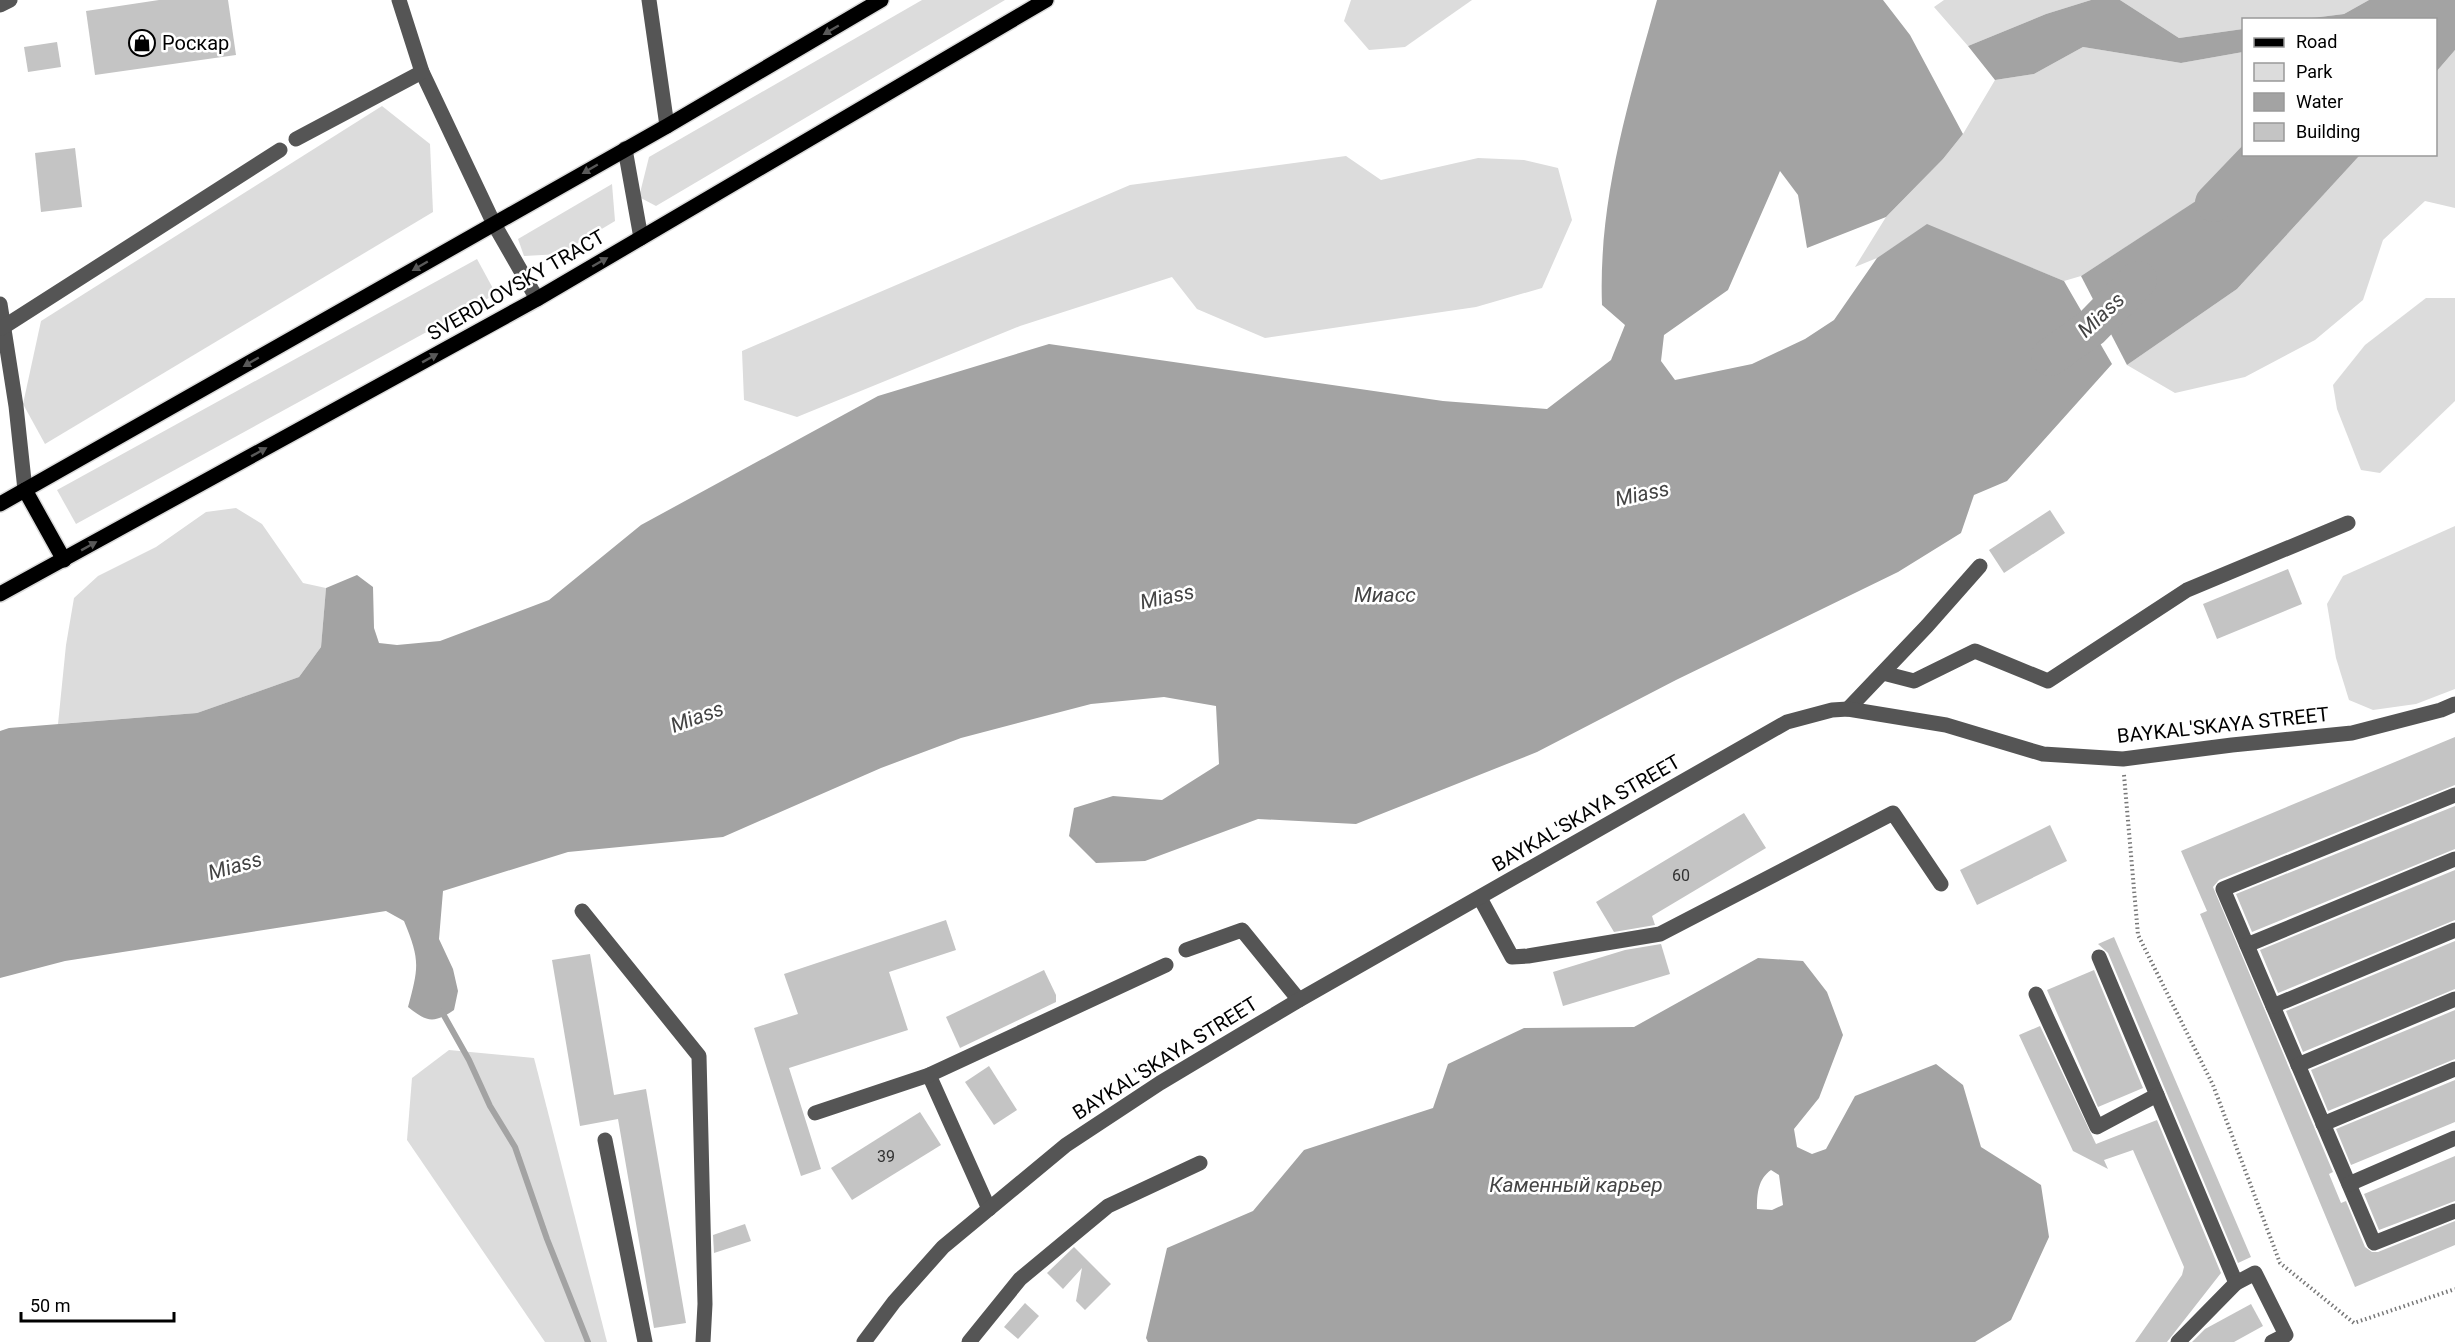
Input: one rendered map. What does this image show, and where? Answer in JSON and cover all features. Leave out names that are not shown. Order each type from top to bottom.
[{"type":"main road","points":[[0,504],[667,126],[881,0]]},
{"type":"main road","name":"SVERDLOVSKY TRACT","points":[[0,594],[537,299],[1046,0]]},
{"type":"main road","points":[[25,490],[64,560]]},
{"type":"street","points":[[0,5],[10,0]]},
{"type":"street","points":[[399,0],[422,72],[494,224],[537,299]]},
{"type":"street","points":[[649,0],[667,126]]},
{"type":"street","points":[[296,139],[422,72]]},
{"type":"street","points":[[625,149],[641,238]]},
{"type":"street","points":[[1,328],[280,150]]},
{"type":"street","points":[[0,304],[1,328],[16,406],[25,490]]},
{"type":"street","points":[[1883,673],[1914,681],[1975,651],[2048,681],[2187,590],[2348,523]]},
{"type":"street","points":[[1848,709],[1980,566]]},
{"type":"street","name":"BAYKAL'SKAYA STREET","points":[[864,1342],[894,1302],[943,1248],[1066,1144],[1160,1083],[1299,1000],[1787,722],[1832,710],[1848,709],[1946,725],[2043,754],[2122,759],[2352,733],[2441,710],[2455,704]]},
{"type":"street","points":[[2455,795],[2223,889],[2374,1244],[2455,1211]]},
{"type":"street","points":[[1480,898],[1512,957],[1660,934],[1893,813],[1941,884]]},
{"type":"street","points":[[2247,945],[2455,859]]},
{"type":"street","points":[[582,911],[699,1056],[705,1304],[703,1342]]},
{"type":"street","points":[[1186,950],[1242,930],[1299,1000]]},
{"type":"street","points":[[2273,1006],[2455,930]]},
{"type":"street","points":[[2099,957],[2236,1283]]},
{"type":"street","points":[[815,1113],[929,1075],[1166,965]]},
{"type":"street","points":[[2036,994],[2097,1127],[2157,1095]]},
{"type":"street","points":[[2298,1065],[2455,999]]},
{"type":"street","points":[[2323,1124],[2455,1069]]},
{"type":"street","points":[[929,1075],[989,1209]]},
{"type":"street","points":[[2349,1184],[2455,1138]]},
{"type":"street","points":[[605,1140],[645,1342]]},
{"type":"street","points":[[969,1342],[1020,1279],[1108,1206],[1200,1163]]},
{"type":"street","points":[[2178,1342],[2236,1283],[2255,1273],[2286,1335],[2272,1342]]},
{"type":"path","points":[[2122,759],[2138,935],[2213,1085],[2280,1263],[2354,1323],[2455,1289]]},
{"type":"green space","points":[[922,0],[1005,0],[656,206],[639,197],[649,157]]},
{"type":"green space","points":[[1351,0],[1472,0],[1405,47],[1369,50],[1344,21]]},
{"type":"green space","points":[[1944,0],[2091,0],[2046,14],[1968,46],[1934,7]]},
{"type":"green space","points":[[2120,0],[2369,0],[2344,14],[2312,18],[2242,18],[2242,29],[2179,38]]},
{"type":"green space","points":[[2083,47],[2181,63],[2242,52],[2242,156],[2266,156],[2081,276],[2064,281],[1927,225],[1877,258],[1855,267],[1886,217],[1943,159],[1963,134],[1995,80],[2034,74]]},
{"type":"green space","points":[[2455,50],[2455,208],[2425,201],[2383,240],[2363,300],[2315,340],[2245,377],[2175,393],[2127,365],[2237,289],[2359,156],[2437,156],[2437,71]]},
{"type":"green space","points":[[382,106],[430,144],[433,212],[45,444],[23,404],[41,321]]},
{"type":"green space","points":[[1346,156],[1381,180],[1478,158],[1524,160],[1558,168],[1572,220],[1542,288],[1476,307],[1265,338],[1197,309],[1172,277],[1020,326],[797,417],[744,400],[742,351],[1130,185]]},
{"type":"green space","points":[[612,184],[615,221],[560,254],[524,256],[518,239]]},
{"type":"green space","points":[[477,259],[496,294],[76,524],[57,490]]},
{"type":"green space","points":[[2426,298],[2455,298],[2455,401],[2380,473],[2361,470],[2337,409],[2333,385],[2365,345]]},
{"type":"green space","points":[[236,508],[262,524],[303,583],[326,588],[321,647],[299,677],[197,713],[58,724],[66,645],[74,598],[98,576],[156,547],[206,512]]},
{"type":"green space","points":[[2455,526],[2455,689],[2416,704],[2373,710],[2349,700],[2336,658],[2327,604],[2343,576]]},
{"type":"green space","points":[[449,1050],[534,1058],[607,1342],[545,1342],[407,1140],[412,1078]]},
{"type":"water","name":"Миасс","points":[[1657,0],[1883,0],[1910,35],[1963,134],[1943,159],[1886,217],[1807,248],[1798,195],[1780,171],[1728,290],[1664,335],[1661,361],[1675,380],[1752,364],[1805,339],[1834,320],[1877,258],[1927,224],[2064,281],[2112,364],[2007,481],[1974,495],[1961,533],[1898,572],[1676,680],[1537,752],[1356,824],[1258,819],[1145,861],[1096,863],[1069,836],[1074,808],[1113,796],[1162,800],[1219,764],[1216,706],[1164,697],[1091,704],[961,738],[881,768],[723,837],[568,852],[443,891],[439,939],[453,969],[458,991],[454,1010],[441,1018],[425,1018],[408,1007],[416,972],[413,945],[404,921],[386,911],[65,961],[0,978],[0,731],[9,728],[197,713],[299,677],[321,647],[326,588],[357,575],[373,587],[374,628],[379,643],[397,645],[440,641],[549,600],[641,525],[878,396],[1049,344],[1443,401],[1547,409],[1611,360],[1625,325],[1602,305],[1605,227],[1610,189],[1626,113]]},
{"type":"water","points":[[2091,0],[2120,0],[2179,38],[2242,29],[2242,52],[2181,63],[2083,47],[2034,74],[1995,80],[1968,46],[2046,14]]},
{"type":"water","points":[[2369,0],[2455,0],[2455,50],[2437,71],[2437,18],[2312,18],[2344,14]]},
{"type":"water","points":[[2265,156],[2359,156],[2237,289],[2127,365],[2081,276]]},
{"type":"water","name":"Каменный карьер","points":[[1758,958],[1803,961],[1827,992],[1843,1035],[1819,1098],[1794,1129],[1797,1147],[1812,1154],[1826,1149],[1855,1096],[1936,1064],[1963,1085],[1981,1147],[2041,1185],[2049,1237],[2011,1320],[1975,1342],[1148,1342],[1146,1338],[1167,1248],[1253,1211],[1304,1150],[1433,1108],[1448,1064],[1524,1028],[1634,1027]],"holes":[[[1771,1170],[1779,1175],[1783,1205],[1772,1210],[1757,1209],[1758,1192],[1763,1178]]]},
{"type":"building","points":[[159,0],[228,0],[236,55],[95,75],[86,11]]},
{"type":"building","points":[[57,42],[61,67],[28,72],[24,47]]},
{"type":"building","points":[[75,148],[82,207],[41,212],[35,153]]},
{"type":"building","points":[[2050,510],[2065,533],[2004,573],[1989,550]]},
{"type":"building","points":[[2288,569],[2302,604],[2217,639],[2203,604]]},
{"type":"building","points":[[2455,737],[2455,785],[2219,880],[2213,887],[2333,1172],[2329,1174],[2341,1203],[2346,1201],[2365,1247],[2372,1252],[2378,1252],[2455,1221],[2455,1245],[2355,1287],[2200,914],[2207,911],[2181,851]]},
{"type":"building","points":[[2455,806],[2455,849],[2252,932],[2236,894]]},
{"type":"building","points":[[1744,813],[1766,848],[1652,916],[1655,925],[1614,932],[1596,902]]},
{"type":"building","points":[[2050,825],[2067,861],[1977,905],[1960,870]]},
{"type":"building","points":[[2455,870],[2455,920],[2278,993],[2260,950]]},
{"type":"building","points":[[946,920],[956,950],[889,972],[908,1030],[789,1068],[821,1169],[801,1176],[754,1028],[798,1014],[784,974]]},
{"type":"building","points":[[2114,937],[2251,1257],[2238,1263],[2108,953],[2098,944]]},
{"type":"building","points":[[2455,941],[2455,989],[2303,1052],[2286,1011]]},
{"type":"building","points":[[1661,944],[1670,974],[1563,1006],[1553,972],[1625,950]]},
{"type":"building","points":[[590,954],[614,1095],[646,1089],[686,1323],[654,1328],[618,1119],[580,1126],[552,960]]},
{"type":"building","points":[[1044,970],[1056,995],[1056,1002],[960,1048],[946,1017]]},
{"type":"building","points":[[2094,970],[2143,1088],[2098,1107],[2047,990]]},
{"type":"building","points":[[2455,1010],[2455,1059],[2328,1111],[2311,1070]]},
{"type":"building","points":[[2040,1026],[2096,1144],[2157,1120],[2221,1273],[2167,1342],[2135,1342],[2182,1275],[2184,1267],[2133,1150],[2104,1160],[2108,1169],[2073,1151],[2019,1035]]},
{"type":"building","points":[[989,1066],[1017,1110],[994,1125],[965,1082]]},
{"type":"building","points":[[2455,1080],[2455,1122],[2351,1165],[2336,1129]]},
{"type":"building","points":[[920,1112],[941,1145],[852,1200],[831,1168]]},
{"type":"building","points":[[2455,1156],[2455,1201],[2379,1230],[2364,1194]]},
{"type":"building","points":[[745,1224],[751,1241],[714,1253],[713,1235]]},
{"type":"building","points":[[1074,1247],[1111,1284],[1085,1310],[1076,1301],[1082,1268],[1063,1289],[1047,1273]]},
{"type":"building","points":[[1025,1303],[1039,1316],[1018,1339],[1004,1327]]},
{"type":"building","points":[[2251,1304],[2263,1326],[2234,1342],[2192,1342],[2205,1329]]},
{"type":"waterway","name":"Miass","points":[[2214,203],[2259,156]]},
{"type":"waterway","name":"Miass","points":[[2050,357],[2091,328],[2138,280]]},
{"type":"waterway","points":[[442,1012],[469,1060],[490,1106],[515,1147],[547,1239],[588,1342]]},
{"type":"place","name":"Роскар","points":[[142,43]]}]
